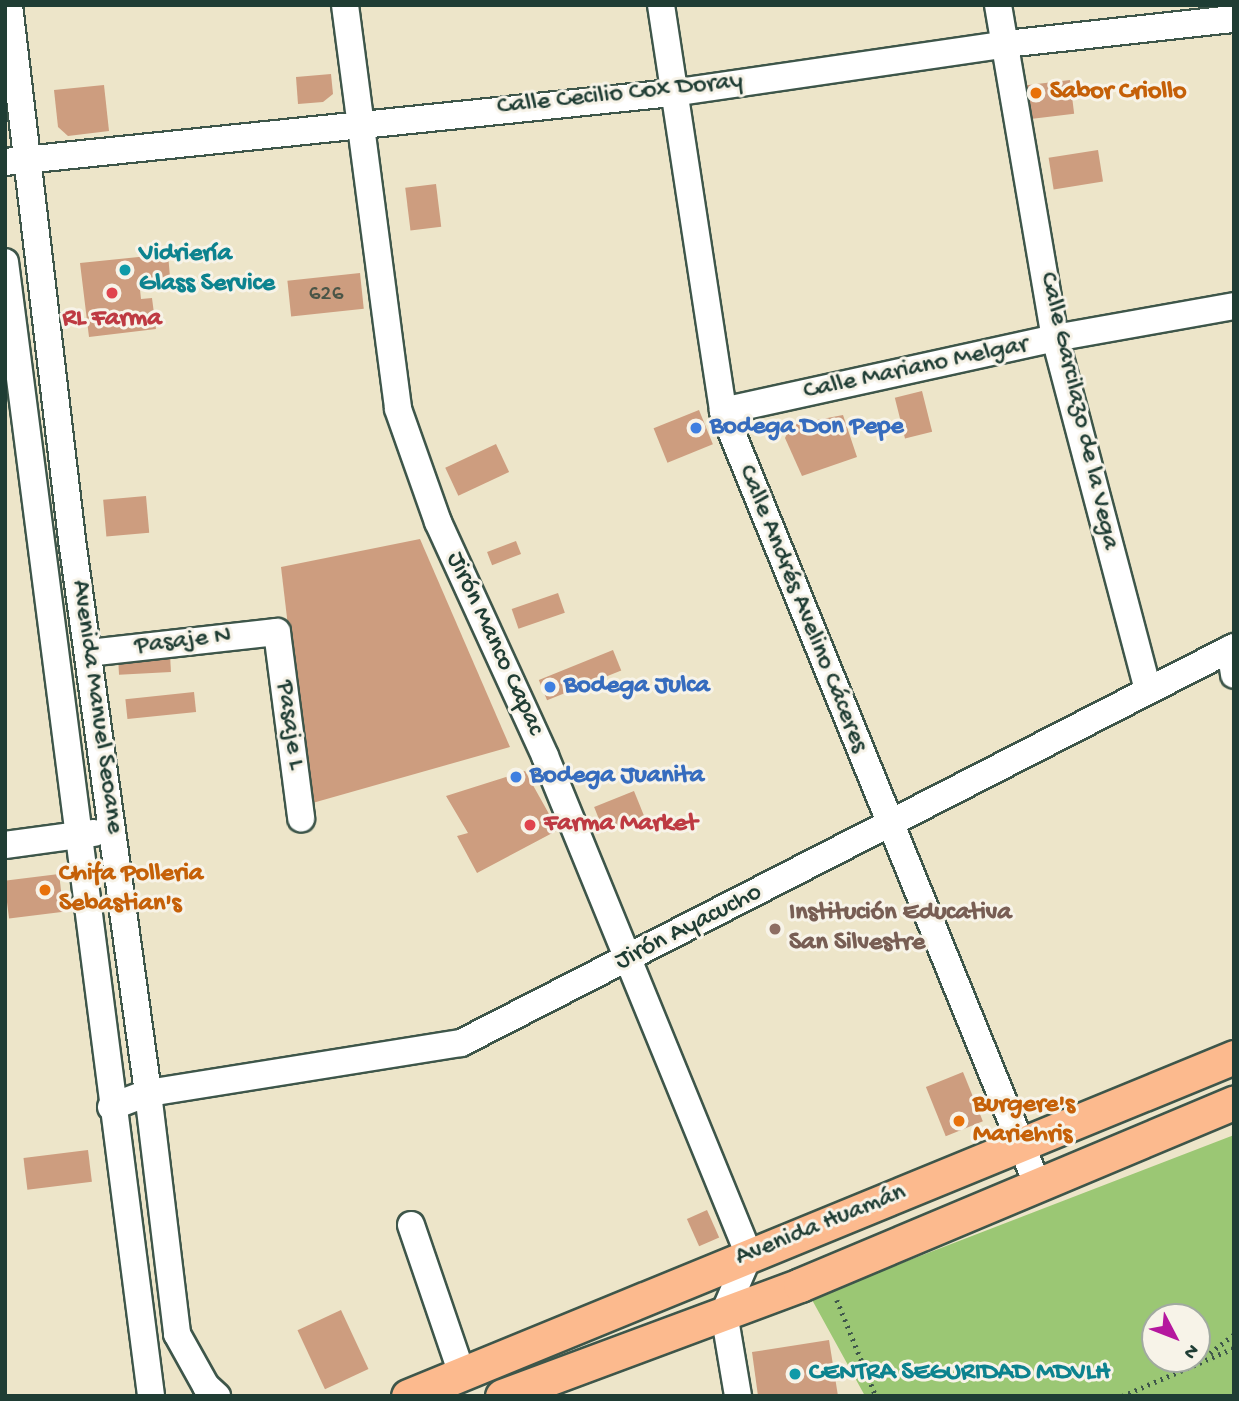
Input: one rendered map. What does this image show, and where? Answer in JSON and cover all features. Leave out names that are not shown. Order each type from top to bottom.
[{"type":"main road","name":"Avenida Huamán","points":[[408,1396],[461,1371],[1234,1057]]},
{"type":"main road","name":"Avenida Huamán","points":[[502,1396],[724,1313],[1038,1186],[1234,1103]]},
{"type":"street","name":"Avenida Manuel Seoane","points":[[9,5],[16,160],[89,653],[148,1093],[177,1335],[206,1386],[217,1396]]},
{"type":"street","name":"Jirón Manco Capac","points":[[345,5],[398,409],[438,522],[545,756],[626,960],[749,1255]]},
{"type":"street","name":"Calle Andrés Avelino Cáceres","points":[[661,5],[672,93],[723,411],[1038,1186]]},
{"type":"street","name":"Calle Garcilazo de la Vega","points":[[998,5],[1055,338],[1148,690]]},
{"type":"street","name":"Calle Cecilio Cox Doray","points":[[16,160],[359,122],[672,93],[1006,44],[1234,19]]},
{"type":"street","name":"Avenida Manuel Seoane","points":[[5,262],[124,1210],[151,1396]]},
{"type":"street","name":"Calle Mariano Melgar","points":[[723,411],[1055,338],[1234,306]]},
{"type":"street","points":[[39,545],[72,540]]},
{"type":"street","name":"Pasaje N","points":[[89,653],[277,632]]},
{"type":"street","name":"Pasaje L","points":[[277,632],[301,818]]},
{"type":"street","name":"Jirón Ayacucho","points":[[111,1107],[148,1093],[461,1043],[890,826],[1148,690],[1232,657]]},
{"type":"street","points":[[5,845],[113,831]]},
{"type":"street","points":[[124,1210],[159,1199]]},
{"type":"street","points":[[411,1224],[461,1371]]},
{"type":"street","points":[[738,1396],[724,1313],[749,1255]]},
{"type":"path","points":[[836,1294],[852,1344],[876,1396]]},
{"type":"path","points":[[1211,1351],[1234,1334]]},
{"type":"path","points":[[1211,1354],[1234,1348]]},
{"type":"path","points":[[1122,1396],[1170,1373]]},
{"type":"green space","points":[[1234,1135],[1234,1396],[865,1396],[811,1298]]},
{"type":"building","points":[[331,74],[333,94],[323,102],[298,104],[296,77]]},
{"type":"building","points":[[1070,80],[1074,114],[1028,119],[1024,86]]},
{"type":"building","points":[[104,85],[109,131],[68,136],[58,127],[54,90]]},
{"type":"building","points":[[1098,150],[1103,182],[1054,189],[1049,158]]},
{"type":"building","points":[[436,184],[441,227],[410,230],[405,188]]},
{"type":"building","points":[[168,254],[170,277],[139,280],[141,299],[152,298],[156,329],[89,337],[80,263]]},
{"type":"building","points":[[360,273],[364,309],[291,316],[287,281]]},
{"type":"building","points":[[922,391],[932,432],[905,439],[895,398]]},
{"type":"building","points":[[699,410],[713,444],[667,463],[654,428]]},
{"type":"building","points":[[843,415],[857,457],[802,476],[785,438],[791,425]]},
{"type":"building","points":[[496,444],[509,472],[458,496],[445,468]]},
{"type":"building","points":[[146,496],[149,533],[106,537],[103,500]]},
{"type":"building","points":[[420,539],[510,747],[309,804],[281,567]]},
{"type":"building","points":[[516,541],[521,554],[492,565],[487,552]]},
{"type":"building","points":[[558,593],[565,613],[519,629],[512,609]]},
{"type":"building","points":[[613,650],[621,670],[547,700],[539,680]]},
{"type":"building","points":[[170,654],[171,672],[119,675],[118,657]]},
{"type":"building","points":[[194,692],[196,712],[127,719],[125,699]]},
{"type":"building","points":[[525,771],[558,830],[477,873],[457,836],[468,833],[446,796]]},
{"type":"building","points":[[634,791],[644,816],[604,832],[594,807]]},
{"type":"building","points":[[59,874],[64,912],[9,918],[5,881]]},
{"type":"building","points":[[963,1072],[983,1121],[946,1136],[926,1087]]},
{"type":"building","points":[[88,1150],[92,1182],[27,1190],[23,1158]]},
{"type":"building","points":[[707,1210],[719,1237],[699,1246],[687,1219]]},
{"type":"building","points":[[341,1310],[368,1369],[325,1389],[297,1330]]},
{"type":"building","name":"CENTRA SEGURIDAD MDVLH","points":[[829,1340],[838,1396],[758,1396],[752,1352]]},
{"type":"place","name":"Sabor Criollo","points":[[1036,93]]},
{"type":"place","name":"Vidriería Glass Service","points":[[125,270]]},
{"type":"place","name":"RL Farma","points":[[112,293]]},
{"type":"place","name":"Bodega Don Pepe","points":[[696,428]]},
{"type":"place","name":"Bodega Julca","points":[[550,687]]},
{"type":"place","name":"Bodega Juanita","points":[[516,777]]},
{"type":"place","name":"Farma Market","points":[[530,825]]},
{"type":"place","name":"Chifa Polleria Sebastian's","points":[[45,890]]},
{"type":"place","name":"Institución Educativa San Silvestre","points":[[775,929]]},
{"type":"place","name":"Burgere's Mariehris","points":[[959,1121]]},
{"type":"place","name":"CENTRA SEGURIDAD MDVLH","points":[[795,1374]]}]
